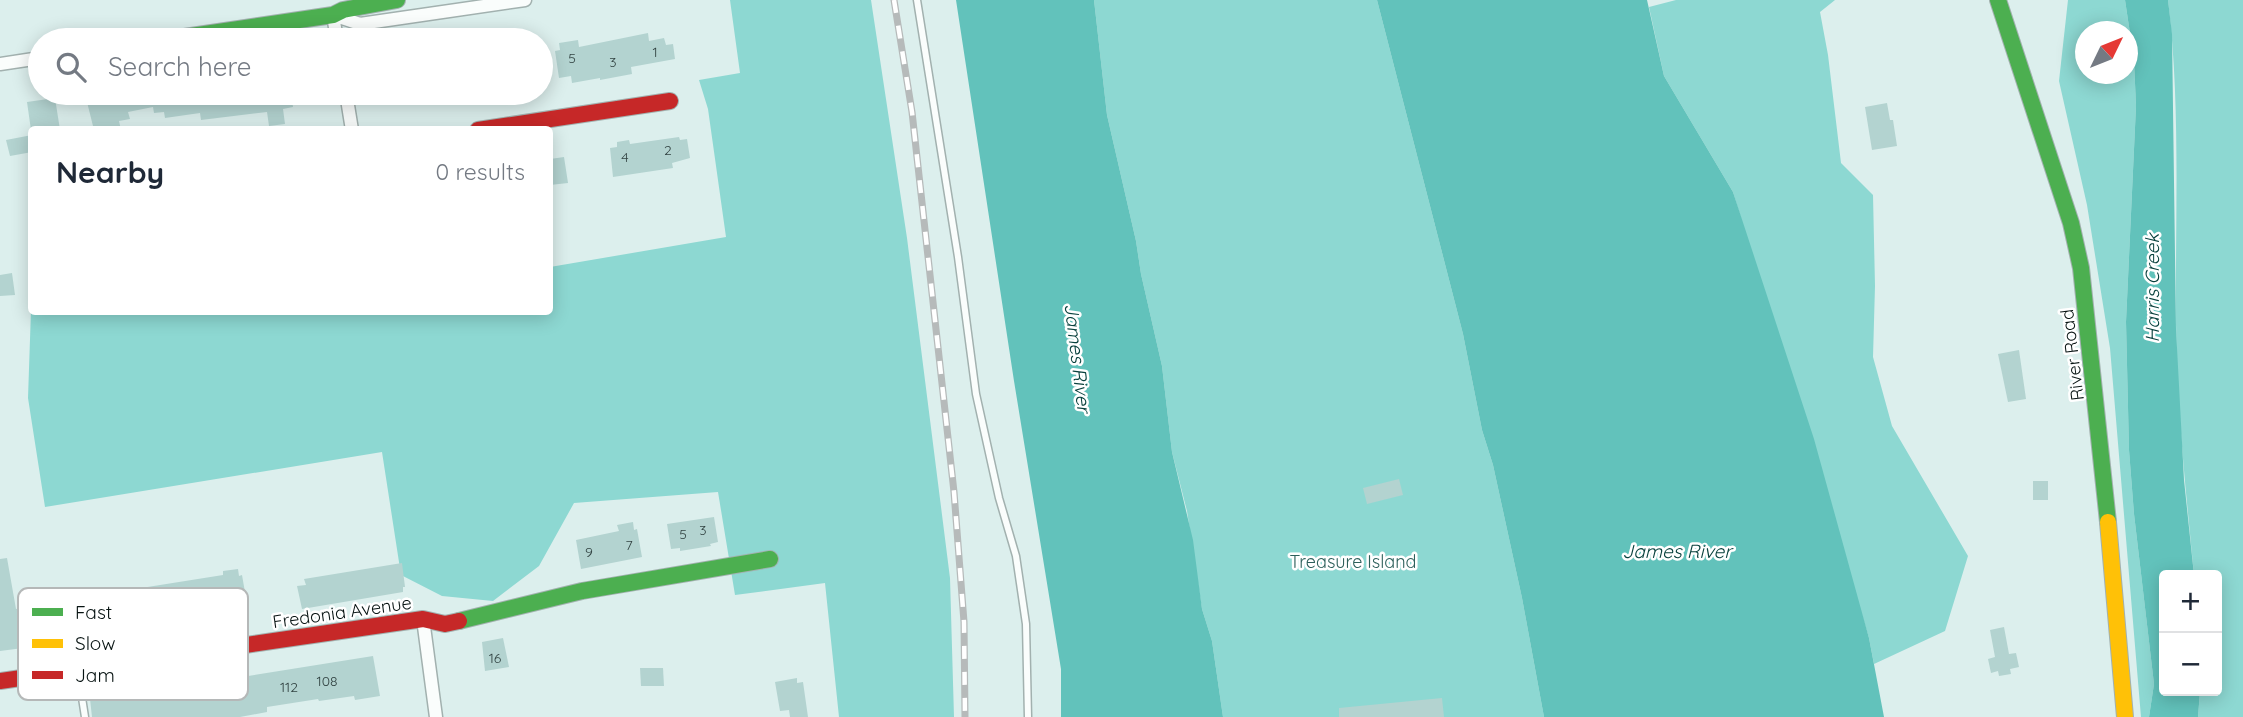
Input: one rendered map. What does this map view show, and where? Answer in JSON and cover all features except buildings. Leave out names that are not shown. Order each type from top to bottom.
[{"type":"street","points":[[245,28],[333,15],[351,8],[397,0]]},
{"type":"street","points":[[333,15],[360,24],[525,0]]},
{"type":"street","name":"River Road","points":[[1998,0],[2071,223],[2081,268],[2106,493],[2125,717]]},
{"type":"street","points":[[333,15],[335,28]]},
{"type":"street","points":[[0,64],[28,60]]},
{"type":"street","points":[[505,126],[670,102]]},
{"type":"street","points":[[348,105],[351,126]]},
{"type":"street","name":"Fredonia Avenue","points":[[248,645],[423,619],[444,624],[582,591],[770,559]]},
{"type":"street","points":[[423,619],[436,717]]},
{"type":"street","name":"Fredonia Avenue","points":[[0,681],[18,678]]},
{"type":"lane","points":[[917,0],[958,257],[976,394],[999,498],[1016,556],[1026,624],[1028,717]]},
{"type":"green space","points":[[730,0],[871,0],[907,238],[950,578],[954,717],[839,717],[825,583],[735,595],[718,492],[574,503],[539,566],[493,601],[442,596],[401,575],[382,452],[45,507],[28,398],[31,315],[553,315],[553,266],[726,237],[708,109],[699,80],[740,73]]},
{"type":"green space","name":"Treasure Island","points":[[1094,0],[1377,0],[1463,334],[1482,430],[1493,465],[1522,598],[1544,717],[1223,717],[1212,641],[1202,609],[1187,511],[1172,452],[1162,366],[1107,115]]},
{"type":"green space","points":[[1676,0],[1835,0],[1820,12],[1841,163],[1873,195],[1873,357],[1892,426],[1968,556],[1945,631],[1874,664],[1869,638],[1733,192],[1664,76],[1649,7]]},
{"type":"green space","points":[[2068,0],[2125,0],[2128,21],[2075,21],[2075,84],[2135,84],[2126,322],[2129,450],[2154,684],[2149,717],[2141,717],[2110,348],[2087,205],[2059,81]]},
{"type":"green space","points":[[2168,0],[2243,0],[2243,717],[2198,717],[2200,696],[2222,696],[2222,570],[2194,570],[2182,450],[2176,325],[2176,121]]},
{"type":"water","name":"James River","points":[[956,0],[1094,0],[1107,115],[1162,366],[1172,452],[1193,540],[1202,609],[1212,641],[1223,717],[1061,717],[1061,669]]},
{"type":"water","name":"James River","points":[[1377,0],[1647,0],[1664,76],[1733,192],[1814,439],[1869,638],[1884,717],[1544,717],[1522,598],[1493,465],[1482,430],[1463,334]]},
{"type":"water","name":"Harris Creek","points":[[2125,0],[2168,0],[2172,34],[2176,329],[2184,480],[2193,570],[2159,570],[2159,696],[2200,696],[2198,717],[2149,717],[2154,684],[2129,450],[2126,322],[2135,84],[2138,84],[2138,21],[2128,21]]},
{"type":"railway","points":[[894,0],[912,112],[954,492],[964,622],[965,717]]},
{"type":"traffic: fast","points":[[245,28],[333,15],[343,10],[397,0]]},
{"type":"traffic: fast","points":[[1998,0],[2071,223],[2081,268],[2108,522]]},
{"type":"traffic: fast","points":[[459,621],[582,591],[770,559]]},
{"type":"traffic: slow","points":[[2108,522],[2125,717]]},
{"type":"traffic: jam","points":[[504,126],[670,101]]},
{"type":"traffic: jam","points":[[248,645],[423,619],[445,624],[459,621]]},
{"type":"traffic: jam","points":[[0,681],[18,678]]}]
